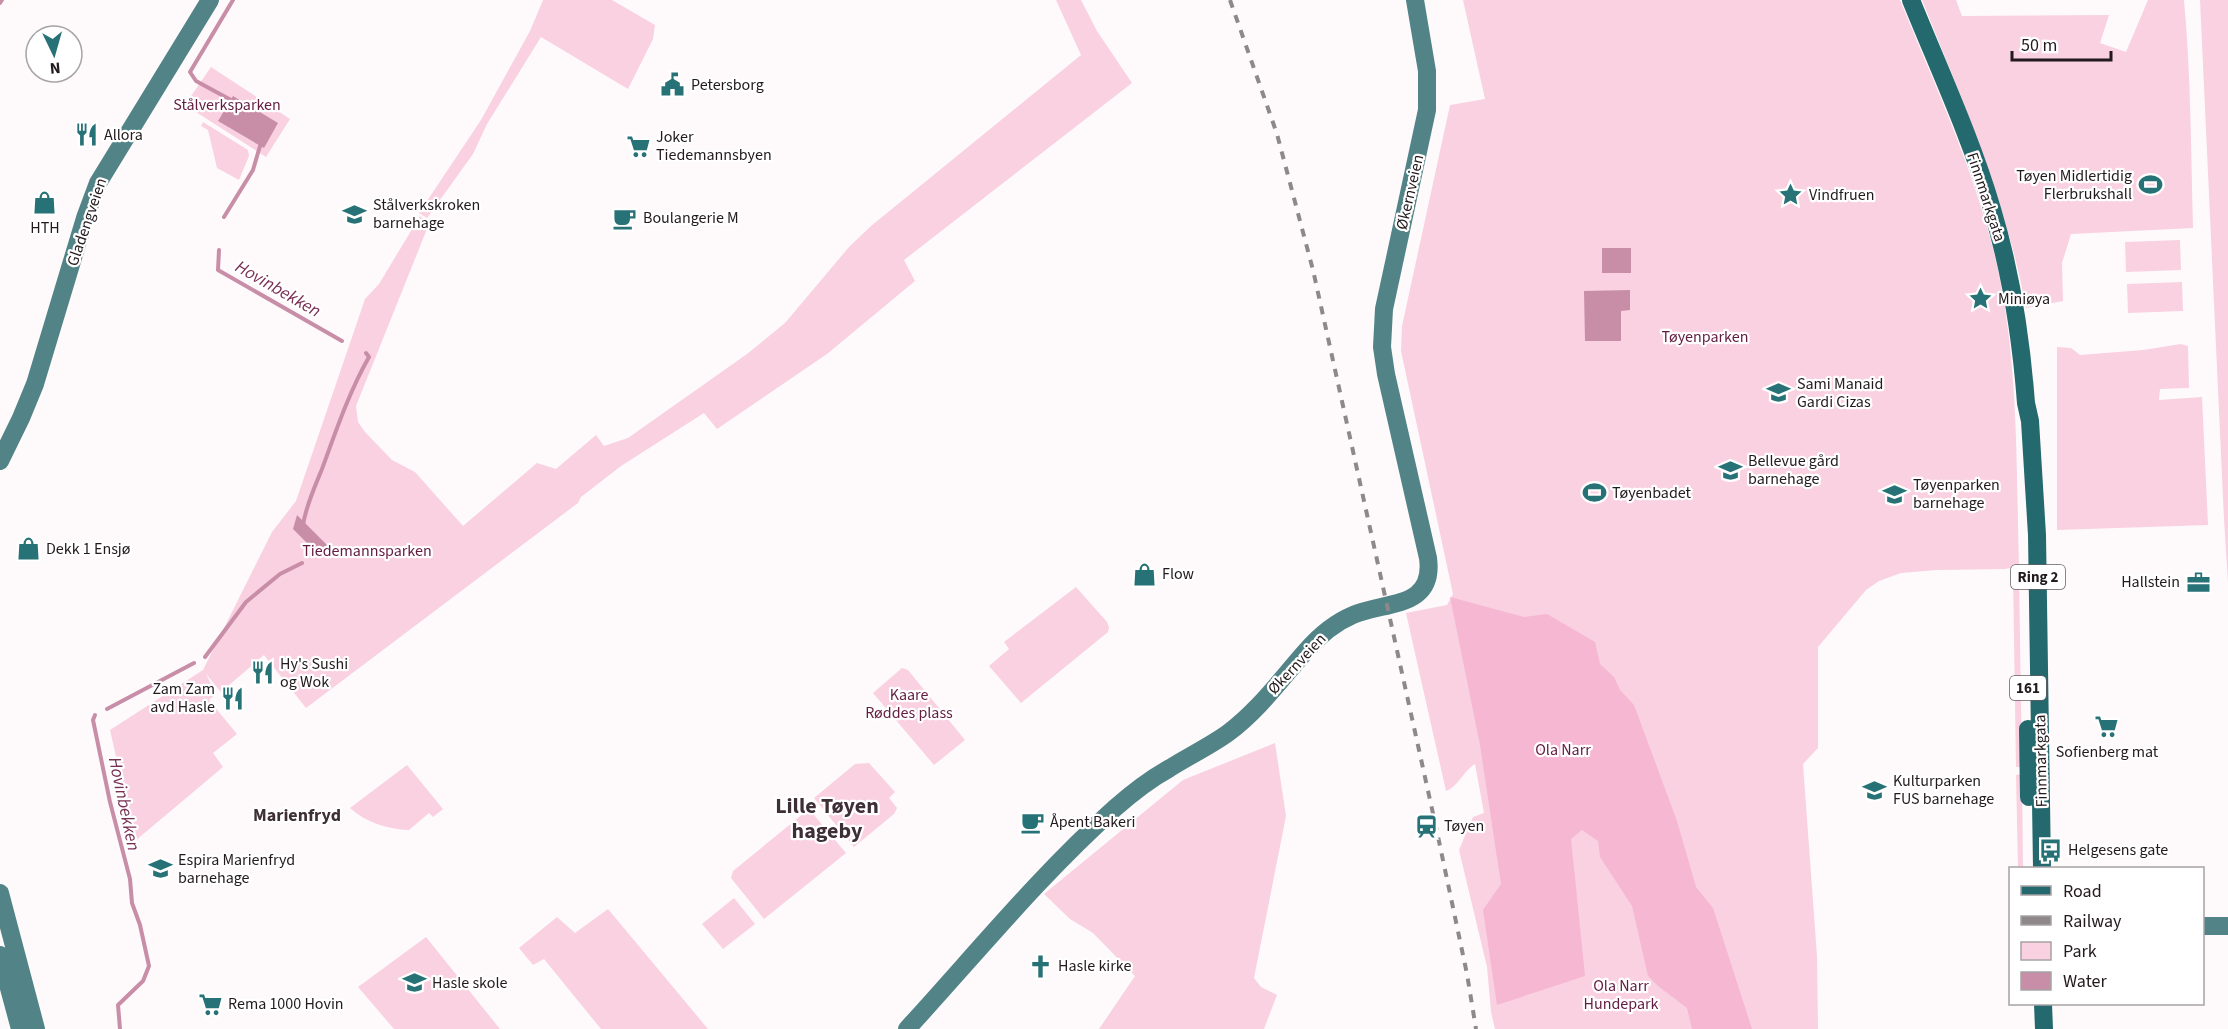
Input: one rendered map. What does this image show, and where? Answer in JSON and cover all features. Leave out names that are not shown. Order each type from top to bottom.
[{"type":"main road","name":"Gladengveien","points":[[0,461],[35,384],[85,218],[98,183],[210,0]]},
{"type":"main road","name":"Økernveien","points":[[907,1029],[1057,864],[1121,802],[1152,778],[1218,740],[1241,722],[1273,690],[1318,638],[1333,626],[1354,615],[1407,600],[1424,588],[1429,576],[1428,558],[1382,347],[1384,309],[1427,110],[1427,71],[1414,0]]},
{"type":"main road","name":"Finnmarkgata","points":[[1911,0],[1970,146],[1992,210],[2013,292],[2030,421],[2037,535],[2042,867]]},
{"type":"main road","name":"Finnmarkgata","points":[[2026,403],[2023,421],[2030,867]]},
{"type":"main road","points":[[0,893],[36,1029]]},
{"type":"main road","points":[[2204,926],[2228,926]]},
{"type":"main road","points":[[0,955],[20,1029]]},
{"type":"main road","points":[[2032,1005],[2032,1029]]},
{"type":"main road","points":[[2043,1005],[2044,1029]]},
{"type":"green space","points":[[543,0],[612,0],[655,25],[653,39],[628,89],[541,37],[487,124],[473,154],[427,218],[419,213],[481,120],[530,31]]},
{"type":"green space","name":"Tiedemannsparken","points":[[1056,0],[1081,0],[1097,31],[1132,83],[904,260],[915,281],[827,354],[717,429],[704,413],[621,466],[581,497],[578,503],[306,708],[264,655],[221,692],[206,674],[216,694],[209,700],[237,734],[213,753],[223,767],[135,841],[110,730],[203,670],[272,532],[296,501],[365,299],[379,284],[420,216],[429,224],[356,406],[358,422],[392,460],[415,472],[463,526],[537,463],[556,469],[596,435],[604,446],[628,438],[747,354],[785,323],[849,247],[871,226],[1081,55]]},
{"type":"green space","name":"Tøyenparken","points":[[1463,0],[1900,0],[1966,162],[1996,261],[2009,337],[2015,413],[2019,566],[2005,569],[1901,573],[1879,581],[1866,590],[1818,647],[1818,748],[1803,764],[1817,956],[1818,1029],[1495,1029],[1487,967],[1459,850],[1473,817],[1484,813],[1475,764],[1446,791],[1406,613],[1447,605],[1453,594],[1401,351],[1402,326],[1450,105],[1485,99]]},
{"type":"green space","points":[[1922,0],[1956,0],[1962,16],[2109,15],[2100,43],[2126,52],[2148,0],[2184,0],[2193,228],[2071,234],[2062,263],[2063,301],[2026,308],[2007,228],[1982,151]]},
{"type":"green space","points":[[2200,0],[2228,0],[2228,583],[2224,519]]},
{"type":"green space","name":"Stålverksparken","points":[[211,67],[290,119],[266,157],[185,105]]},
{"type":"green space","points":[[203,122],[248,150],[249,156],[239,180],[217,168],[208,130],[201,126]]},
{"type":"green space","points":[[2180,240],[2181,270],[2126,272],[2125,242]]},
{"type":"green space","points":[[2182,282],[2183,311],[2128,313],[2127,284]]},
{"type":"green space","points":[[2181,344],[2188,346],[2189,388],[2160,389],[2159,400],[2202,397],[2208,525],[2057,530],[2057,347],[2071,348],[2080,355],[2143,350]]},
{"type":"green space","points":[[2019,572],[2022,767],[2016,767],[2013,574]]},
{"type":"green space","points":[[1076,587],[1107,622],[1108,632],[1021,703],[989,666],[1009,649],[1004,642]]},
{"type":"green space","name":"Ola Narr","points":[[1450,597],[1524,617],[1547,614],[1595,642],[1600,664],[1614,677],[1620,690],[1634,705],[1677,821],[1696,887],[1713,908],[1752,1029],[1692,1029],[1687,1008],[1648,976],[1632,906],[1600,857],[1598,841],[1582,830],[1571,839],[1585,976],[1497,1005],[1483,910],[1501,884],[1480,745]]},
{"type":"green space","name":"Kaare Røddes plass","points":[[902,668],[908,670],[965,740],[934,765],[873,693]]},
{"type":"green space","points":[[1275,743],[1286,816],[1254,978],[1261,987],[1277,995],[1264,1029],[1099,1029],[1135,976],[1093,933],[1070,919],[1044,894],[1183,780]]},
{"type":"green space","points":[[869,763],[895,792],[889,798],[897,808],[894,814],[854,847],[814,798],[855,764]]},
{"type":"green space","points":[[407,765],[443,809],[433,817],[429,813],[409,830],[385,827],[370,821],[350,808]]},
{"type":"green space","points":[[2022,774],[2023,867],[2018,867],[2016,775]]},
{"type":"green space","points":[[809,809],[846,853],[764,919],[731,878],[733,871]]},
{"type":"green space","points":[[734,898],[755,924],[723,949],[702,924]]},
{"type":"green space","points":[[608,909],[708,1029],[601,1029],[544,959],[533,965],[519,948],[557,917],[575,933]]},
{"type":"green space","name":"Hasle skole","points":[[426,937],[500,1029],[394,1029],[358,987]]},
{"type":"water","points":[[233,96],[278,123],[264,148],[218,121]]},
{"type":"water","points":[[1602,248],[1631,248],[1631,273],[1602,273]]},
{"type":"water","points":[[1630,290],[1630,310],[1621,311],[1621,341],[1585,341],[1584,291]]},
{"type":"water","points":[[297,515],[327,545],[318,554],[293,529]]},
{"type":"waterway","name":"Hovinbekken","points":[[231,100],[196,81],[190,72],[233,0]]},
{"type":"waterway","name":"Hovinbekken","points":[[224,217],[253,170],[260,146]]},
{"type":"waterway","name":"Hovinbekken","points":[[219,250],[218,270],[342,341]]},
{"type":"waterway","name":"Hovinbekken","points":[[303,526],[311,497],[343,412],[369,357],[366,353]]},
{"type":"waterway","name":"Hovinbekken","points":[[205,657],[246,602],[280,574],[302,563]]},
{"type":"waterway","name":"Hovinbekken","points":[[107,709],[194,663]]},
{"type":"waterway","name":"Hovinbekken","points":[[95,715],[93,720],[110,802],[130,879],[132,903],[140,925],[149,966],[143,981],[118,1005],[120,1029]]},
{"type":"railway","points":[[1230,0],[1277,134],[1313,270],[1436,827],[1467,974],[1476,1029]]},
{"type":"place","name":"Petersborg","points":[[673,85]]},
{"type":"place","name":"Allora","points":[[86,135]]},
{"type":"place","name":"Joker Tiedemannsbyen","points":[[638,146]]},
{"type":"place","name":"Tøyen Midlertidig Flerbrukshall","points":[[2150,185]]},
{"type":"place","name":"Vindfruen","points":[[1791,195]]},
{"type":"place","name":"HTH","points":[[45,203]]},
{"type":"place","name":"Stålverkskroken barnehage","points":[[355,214]]},
{"type":"place","name":"Boulangerie M","points":[[625,218]]},
{"type":"place","name":"Miniøya","points":[[1980,299]]},
{"type":"place","name":"Sami Manaid Gardi Cizas","points":[[1779,393]]},
{"type":"place","name":"Bellevue gård barnehage","points":[[1730,470]]},
{"type":"place","name":"Tøyenbadet","points":[[1594,493]]},
{"type":"place","name":"Tøyenparken barnehage","points":[[1895,494]]},
{"type":"place","name":"Dekk 1 Ensjø","points":[[28,549]]},
{"type":"place","name":"Flow","points":[[1144,574]]},
{"type":"place","name":"Hallstein","points":[[2198,582]]},
{"type":"place","name":"Hy's Sushi og Wok","points":[[262,673]]},
{"type":"place","name":"Zam Zam avd Hasle","points":[[233,698]]},
{"type":"place","name":"Sofienberg mat","points":[[2107,727]]},
{"type":"place","name":"Kulturparken FUS barnehage","points":[[1875,790]]},
{"type":"place","name":"Åpent Bakeri","points":[[1032,822]]},
{"type":"place","name":"Tøyen","points":[[1426,826]]},
{"type":"place","name":"Helgesens gate","points":[[2050,850]]},
{"type":"place","name":"Espira Marienfryd barnehage","points":[[160,869]]},
{"type":"place","name":"Hasle kirke","points":[[1040,966]]},
{"type":"place","name":"Hasle skole","points":[[414,983]]},
{"type":"place","name":"Rema 1000 Hovin","points":[[210,1004]]},
{"type":"district","name":"Marienfryd","points":[[297,815]]},
{"type":"district","name":"Lille Tøyen hageby","points":[[827,818]]},
{"type":"park label","name":"Ola Narr Hundepark","points":[[1621,995]]}]
